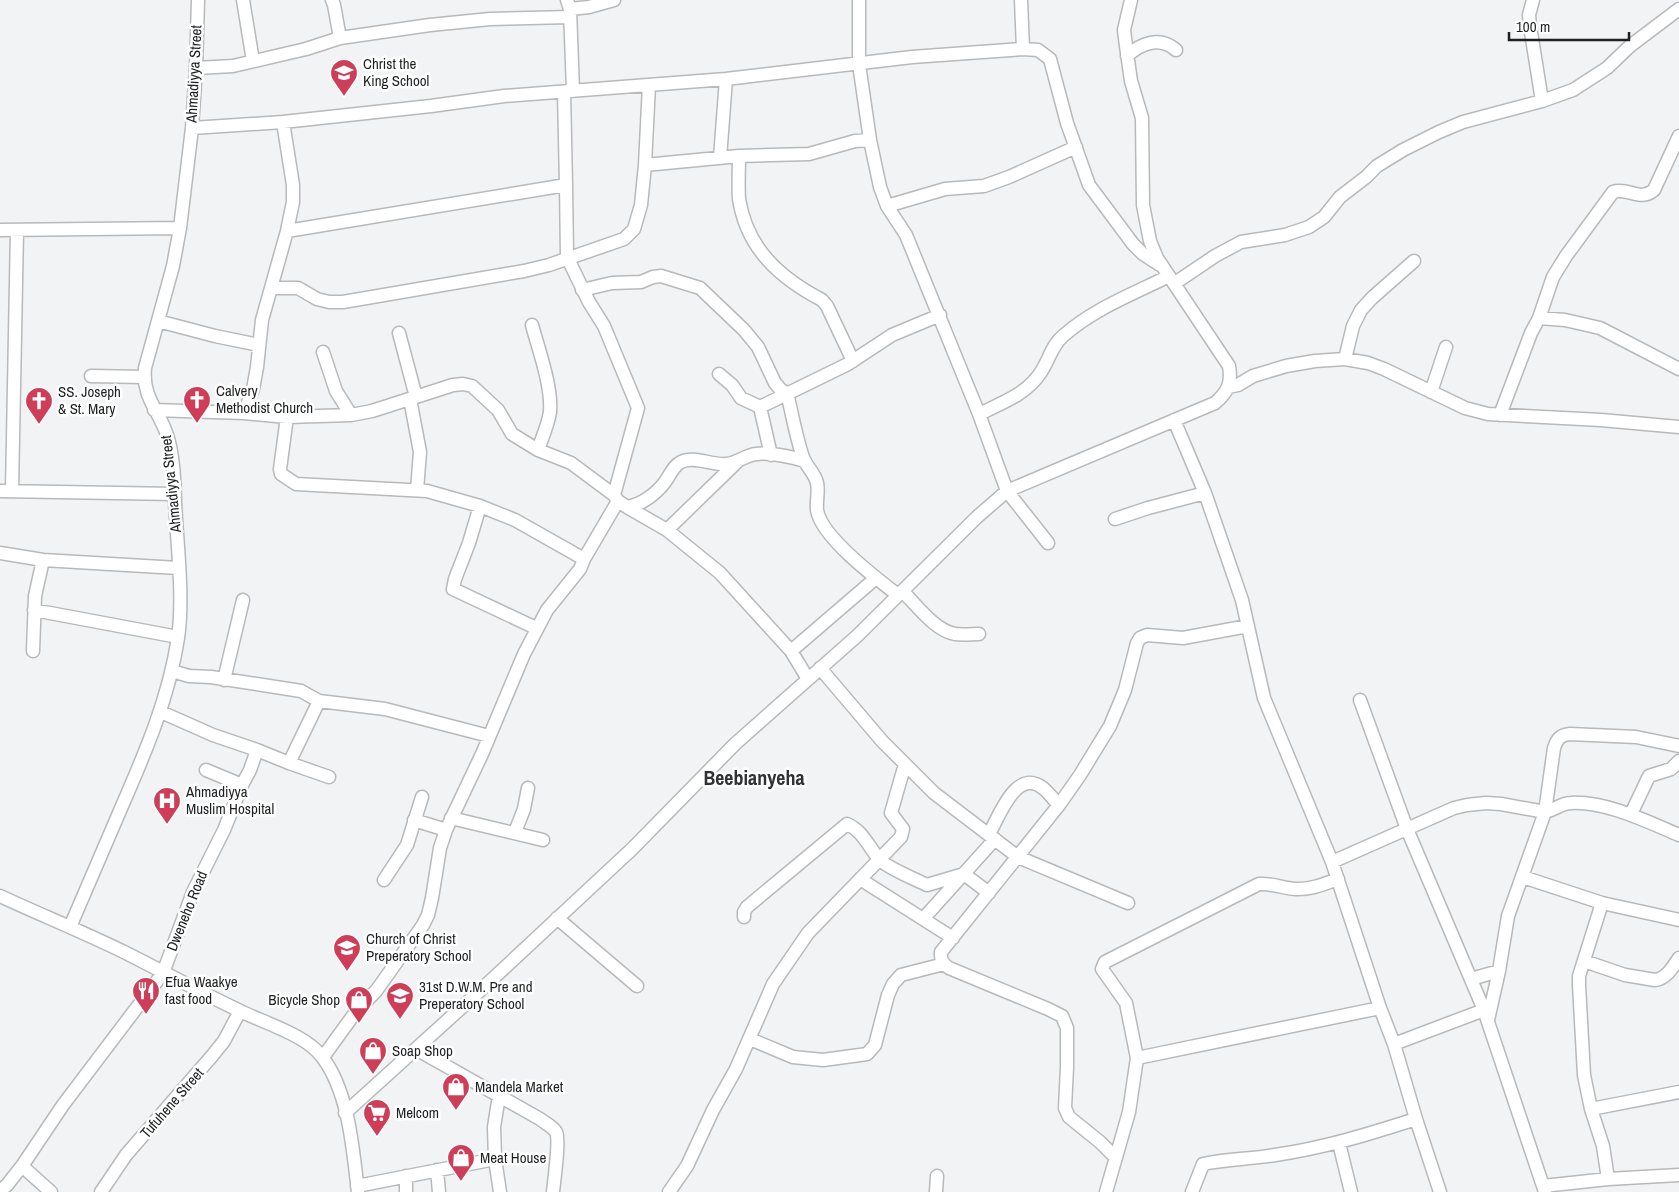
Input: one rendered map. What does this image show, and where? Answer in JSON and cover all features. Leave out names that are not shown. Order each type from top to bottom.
[{"type":"street","name":"Ahmadiyya Street","points":[[70,927],[145,754],[161,712],[172,671],[178,637],[180,618],[175,494],[168,438],[154,410],[146,389],[144,377],[174,266],[180,228],[192,128],[198,0]]},
{"type":"street","points":[[243,0],[253,60]]},
{"type":"street","points":[[332,0],[340,38]]},
{"type":"street","points":[[196,68],[233,66],[306,49],[340,38],[569,8],[589,8],[614,0]]},
{"type":"street","points":[[859,0],[859,64],[876,175],[887,206],[906,235],[940,315],[1007,491],[1048,543]]},
{"type":"street","points":[[1021,0],[1023,49]]},
{"type":"street","points":[[345,1113],[632,849],[735,744],[820,668],[977,517],[1007,491],[1089,458],[1215,403],[1222,397],[1231,378],[1228,366],[1153,250],[1144,214],[1142,118],[1130,81],[1124,30],[1131,0]]},
{"type":"street","points":[[1533,0],[1530,26],[1542,101]]},
{"type":"street","points":[[323,1057],[355,1013],[376,991],[423,925],[428,915],[440,848],[446,830],[490,736],[536,628],[547,610],[580,569],[584,559],[620,501],[638,408],[604,326],[582,290],[567,257],[566,186],[569,8]]},
{"type":"street","points":[[979,414],[1018,394],[1032,384],[1042,371],[1061,337],[1090,315],[1215,256],[1240,242],[1285,235],[1309,227],[1324,217],[1342,194],[1366,177],[1377,166],[1411,146],[1463,122],[1542,101],[1573,90],[1607,68],[1646,33],[1679,9]]},
{"type":"street","points":[[1127,56],[1140,45],[1150,43],[1164,43],[1176,50]]},
{"type":"street","points":[[192,128],[283,122],[504,96],[726,79],[912,57],[1023,49],[1038,50],[1050,59],[1067,123],[1089,185],[1133,244],[1170,276]]},
{"type":"street","points":[[720,158],[726,79]]},
{"type":"street","points":[[271,288],[298,288],[317,299],[329,302],[343,302],[524,271],[549,265],[567,257],[624,239],[634,229],[641,205],[649,85]]},
{"type":"street","points":[[244,413],[253,389],[262,320],[287,231],[293,202],[293,185],[283,122]]},
{"type":"street","points":[[1500,415],[1531,333],[1539,318],[1553,277],[1566,256],[1613,192],[1625,190],[1643,196],[1654,190],[1675,141],[1679,136]]},
{"type":"street","points":[[645,165],[740,156],[809,154],[855,141],[870,140]]},
{"type":"street","points":[[887,206],[945,189],[984,186],[1076,147]]},
{"type":"street","points":[[740,156],[739,198],[749,232],[761,254],[780,272],[822,300],[827,306],[853,360]]},
{"type":"street","points":[[287,231],[566,186]]},
{"type":"street","points":[[0,230],[180,228]]},
{"type":"street","points":[[18,230],[6,491],[175,494]]},
{"type":"street","points":[[1345,359],[1353,326],[1361,310],[1414,260]]},
{"type":"street","points":[[582,290],[612,283],[641,282],[661,276],[700,288],[744,330],[758,347],[775,382],[781,390],[787,393],[805,461],[812,471],[817,484],[817,511],[823,524],[843,549],[876,578],[900,593],[944,630],[955,634],[979,634]]},
{"type":"street","points":[[760,407],[811,383],[853,360],[892,335],[940,315]]},
{"type":"street","points":[[1539,318],[1565,320],[1600,328],[1679,369]]},
{"type":"street","points":[[158,321],[258,345]]},
{"type":"street","points":[[532,325],[546,380],[550,405],[550,415],[538,450]]},
{"type":"street","points":[[399,333],[413,398],[420,452],[417,490]]},
{"type":"street","points":[[1431,392],[1446,347]]},
{"type":"street","points":[[324,352],[336,391],[350,415]]},
{"type":"street","points":[[1228,387],[1238,385],[1253,376],[1286,366],[1315,361],[1345,359],[1368,363],[1384,369],[1465,408],[1488,414],[1601,420],[1679,427]]},
{"type":"street","points":[[719,374],[732,385],[741,398],[760,407]]},
{"type":"street","points":[[91,376],[144,377]]},
{"type":"street","points":[[154,410],[244,413],[287,417],[350,415],[372,411],[454,385],[472,386],[498,410],[512,434],[538,450],[571,463],[620,501],[667,530],[720,573],[791,651],[808,679]]},
{"type":"street","points":[[760,407],[770,455]]},
{"type":"street","points":[[287,417],[280,468],[281,474],[285,478],[296,484],[417,490],[480,506],[515,520],[584,559]]},
{"type":"street","points":[[1174,420],[1204,493],[1242,600],[1264,698],[1332,862],[1380,1008],[1394,1044],[1440,1192]]},
{"type":"street","points":[[620,501],[642,502],[659,489],[671,472],[682,461],[726,464],[757,453],[786,456],[805,461]]},
{"type":"street","points":[[667,530],[741,459]]},
{"type":"street","points":[[1115,519],[1204,493]]},
{"type":"street","points":[[480,506],[471,538],[454,579],[454,589],[536,628]]},
{"type":"street","points":[[0,553],[43,560],[178,568]]},
{"type":"street","points":[[33,651],[34,610],[39,573],[43,560]]},
{"type":"street","points":[[791,651],[876,578]]},
{"type":"street","points":[[224,680],[243,600]]},
{"type":"street","points":[[34,610],[178,637]]},
{"type":"street","points":[[1116,1158],[1100,1142],[1069,1118],[1065,1108],[1068,1067],[1067,1028],[1062,1016],[949,968],[940,957],[941,952],[1059,805],[1080,775],[1110,726],[1124,690],[1140,638],[1146,635],[1182,638],[1248,626]]},
{"type":"street","points":[[820,668],[882,741],[934,793],[1018,857],[1128,903]]},
{"type":"street","points":[[172,671],[189,676],[196,675],[301,691],[319,701],[384,709],[490,736]]},
{"type":"street","points":[[1360,700],[1407,829],[1486,1015],[1544,1189],[1608,1179],[1679,1175]]},
{"type":"street","points":[[289,762],[319,701]]},
{"type":"street","points":[[161,712],[213,735],[329,777]]},
{"type":"street","points":[[1486,1015],[1499,971],[1508,916],[1545,812],[1554,748],[1557,740],[1563,735],[1570,734],[1636,737],[1679,746]]},
{"type":"street","name":"Dweneho Road","points":[[0,1191],[8,1185],[63,1105],[162,973],[193,892],[224,830],[257,750]]},
{"type":"street","points":[[1630,814],[1649,776],[1671,769],[1679,761]]},
{"type":"street","points":[[669,1192],[687,1166],[713,1110],[750,1039],[773,984],[808,932],[880,860],[903,832],[903,829],[890,813],[905,764]]},
{"type":"street","points":[[206,770],[242,785]]},
{"type":"street","points":[[923,919],[964,874],[992,836],[1013,791],[1021,784],[1042,787],[1059,805]]},
{"type":"street","points":[[515,832],[524,809],[528,788]]},
{"type":"street","points":[[384,880],[407,845],[422,797]]},
{"type":"street","points":[[1332,862],[1454,808],[1486,803],[1545,812],[1570,803],[1603,806],[1630,814],[1679,836]]},
{"type":"street","points":[[451,818],[543,840]]},
{"type":"street","points":[[414,820],[446,830]]},
{"type":"street","points":[[744,917],[747,907],[847,824],[856,828],[880,860],[927,885],[964,874]]},
{"type":"street","points":[[964,874],[989,893]]},
{"type":"street","points":[[1523,877],[1602,903],[1679,920]]},
{"type":"street","points":[[860,879],[952,938]]},
{"type":"street","points":[[1106,1192],[1129,1112],[1137,1058],[1126,1003],[1102,968],[1105,962],[1259,884],[1266,883],[1295,889],[1308,889],[1338,879]]},
{"type":"street","points":[[0,896],[125,953],[162,973],[302,1040],[323,1057],[338,1083],[358,1189],[406,1176],[495,1159]]},
{"type":"street","points":[[1602,903],[1579,976],[1579,985],[1584,1075],[1591,1108],[1603,1146],[1608,1179]]},
{"type":"street","points":[[557,918],[637,986]]},
{"type":"street","points":[[1584,961],[1625,975],[1655,980],[1664,977],[1679,958]]},
{"type":"street","points":[[750,1039],[793,1057],[823,1060],[867,1054],[875,1045],[888,995],[893,984],[901,975],[944,964]]},
{"type":"street","points":[[1471,979],[1499,971]]},
{"type":"street","points":[[1137,1058],[1380,1008]]},
{"type":"street","name":"Tufuhene Street","points":[[101,1192],[126,1155],[224,1041],[240,1011]]},
{"type":"street","points":[[1394,1044],[1486,1015]]},
{"type":"street","points":[[416,1049],[540,1119],[555,1131],[557,1144],[553,1192]]},
{"type":"street","points":[[1591,1108],[1679,1092]]},
{"type":"street","points":[[499,1096],[494,1127],[495,1159],[500,1192]]},
{"type":"street","points":[[1192,1192],[1203,1164],[1274,1156],[1338,1143],[1416,1119]]},
{"type":"street","points":[[1338,1143],[1352,1192]]},
{"type":"street","points":[[22,1166],[50,1192]]},
{"type":"street","points":[[437,1170],[439,1192]]},
{"type":"street","points":[[406,1176],[406,1192]]},
{"type":"street","points":[[936,1192],[938,1176]]},
{"type":"place","name":"Christ the King School","points":[[344,97]]},
{"type":"place","name":"Calvery Methodist Church","points":[[197,424]]},
{"type":"place","name":"SS. Joseph & St. Mary","points":[[39,425]]},
{"type":"place","name":"Ahmadiyya Muslim Hospital","points":[[167,825]]},
{"type":"place","name":"Church of Christ Preperatory School","points":[[347,972]]},
{"type":"place","name":"Efua Waakye fast food","points":[[146,1015]]},
{"type":"place","name":"31st D.W.M. Pre and Preperatory School","points":[[400,1020]]},
{"type":"place","name":"Bicycle Shop","points":[[359,1024]]},
{"type":"place","name":"Soap Shop","points":[[373,1075]]},
{"type":"place","name":"Mandela Market","points":[[456,1111]]},
{"type":"place","name":"Melcom","points":[[377,1137]]},
{"type":"place","name":"Meat House","points":[[461,1182]]},
{"type":"district","name":"Beebianyeha","points":[[754,778]]}]
